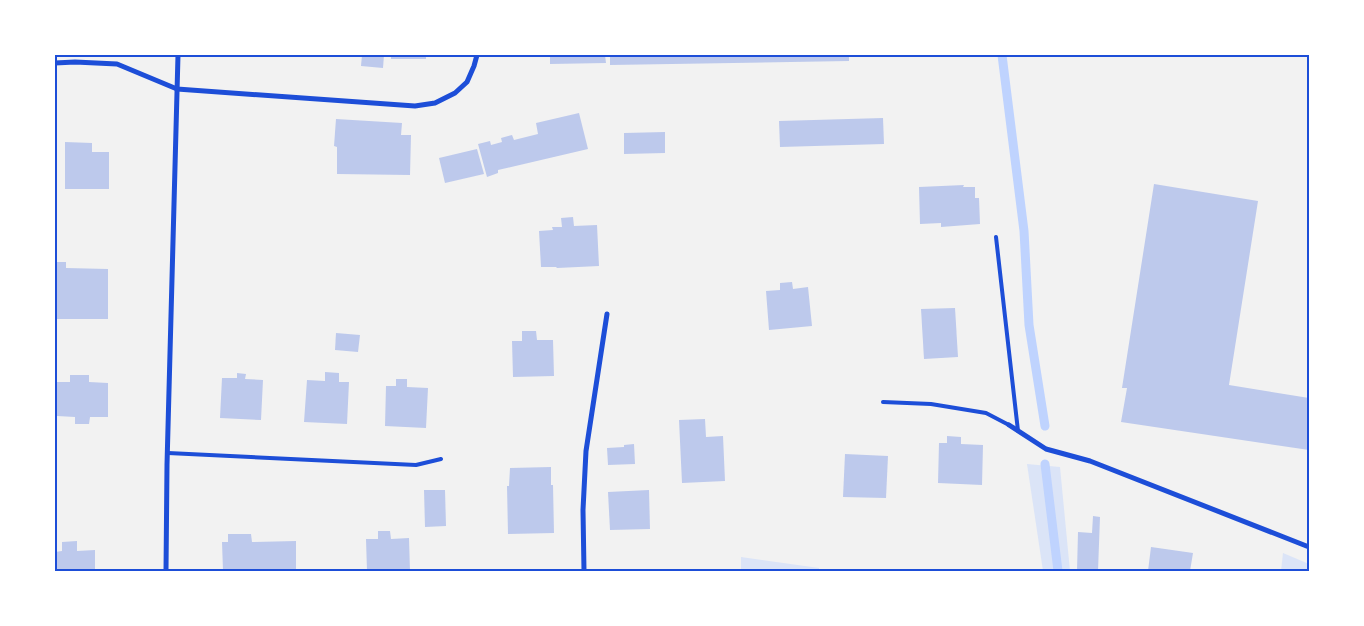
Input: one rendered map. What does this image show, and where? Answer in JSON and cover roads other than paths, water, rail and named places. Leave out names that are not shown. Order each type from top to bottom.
[{"type":"street","points":[[166,571],[178,55]]},
{"type":"street","points":[[55,63],[116,64],[178,89],[415,106],[435,103],[455,93],[467,82],[474,66],[476,55]]},
{"type":"street","points":[[584,571],[583,510],[586,451],[607,314]]},
{"type":"street","points":[[1009,426],[1046,449],[1090,461],[1309,547]]},
{"type":"lane","points":[[996,237],[1018,431]]},
{"type":"lane","points":[[884,402],[931,404],[986,413],[1009,426]]},
{"type":"lane","points":[[168,453],[416,466],[441,459]]},
{"type":"waterway","points":[[1002,55],[1024,231],[1029,325],[1045,426]]},
{"type":"waterway","points":[[1045,464],[1058,571]]}]
